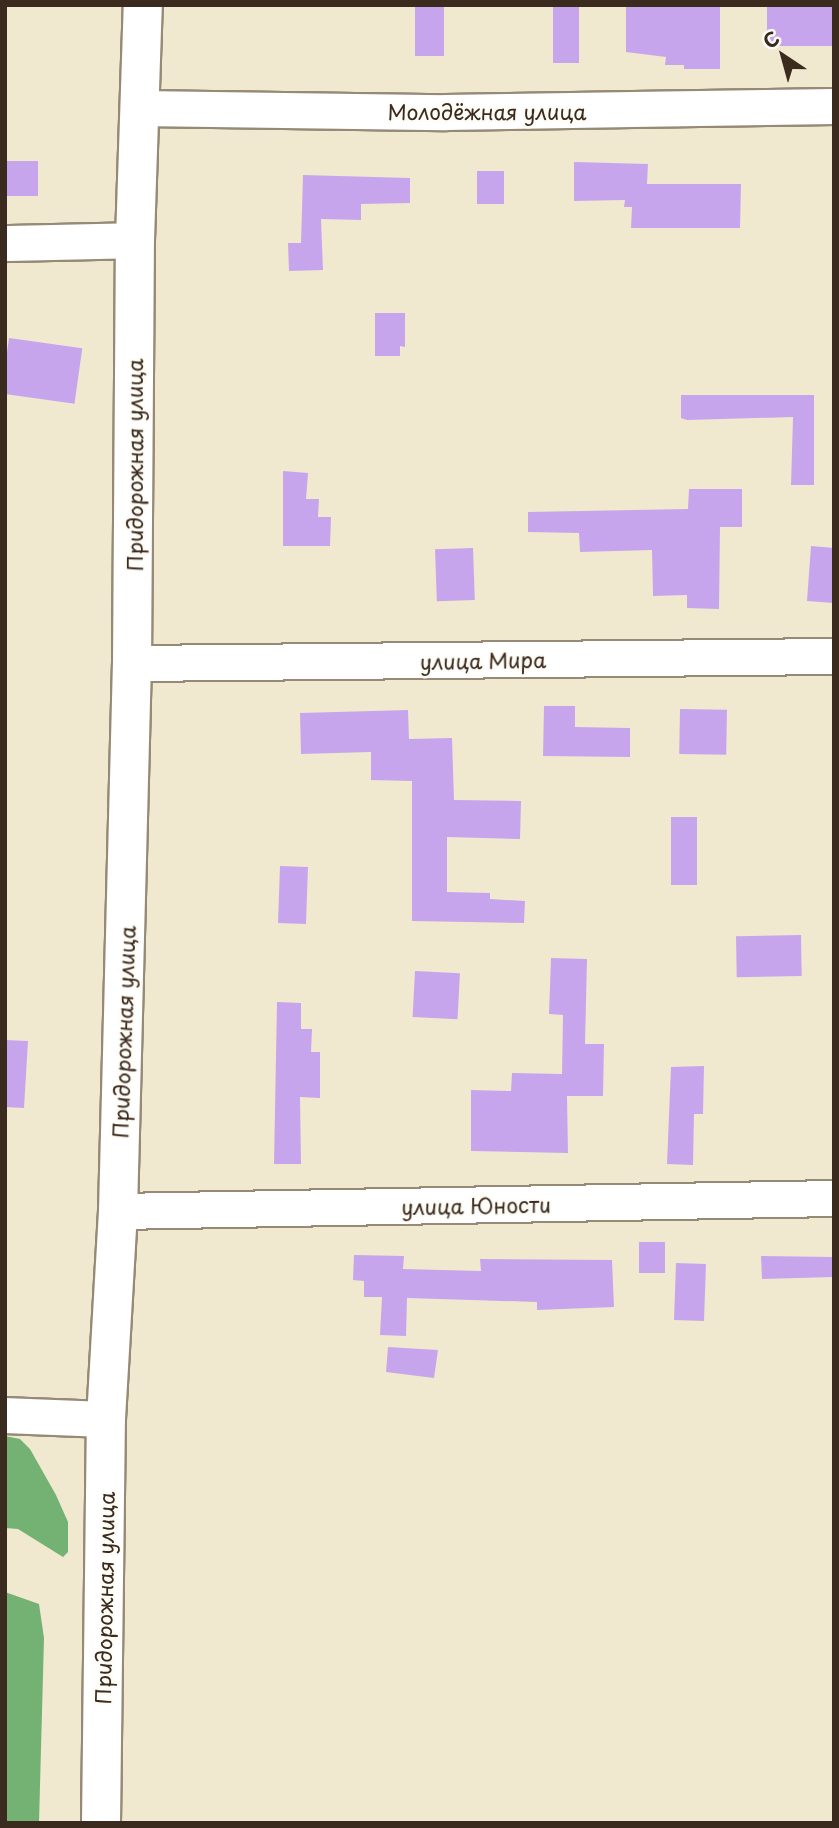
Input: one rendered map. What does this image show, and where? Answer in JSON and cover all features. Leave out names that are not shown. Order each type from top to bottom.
[{"type":"street","name":"Придорожная улица","points":[[101,1823],[106,1419],[118,1212],[132,663],[135,240],[143,5]]},
{"type":"street","name":"Молодёжная улица","points":[[140,108],[445,112],[834,106]]},
{"type":"street","points":[[5,243],[135,240]]},
{"type":"street","name":"улица Мира","points":[[132,663],[834,656]]},
{"type":"street","name":"улица Юности","points":[[118,1212],[834,1198]]},
{"type":"street","points":[[5,1415],[106,1419]]},
{"type":"green space","points":[[5,1436],[20,1439],[30,1449],[56,1495],[68,1522],[68,1552],[63,1557],[18,1529],[5,1528]]},
{"type":"green space","points":[[5,1592],[39,1604],[44,1638],[39,1823],[5,1823]]},
{"type":"building","points":[[415,5],[444,5],[444,56],[415,56]]},
{"type":"building","points":[[553,5],[579,5],[579,63],[553,63]]},
{"type":"building","points":[[626,5],[720,5],[720,69],[684,69],[684,65],[665,65],[666,57],[626,52]]},
{"type":"building","points":[[767,5],[834,5],[834,46],[767,46]]},
{"type":"building","points":[[5,161],[38,161],[38,196],[5,196]]},
{"type":"building","points":[[574,162],[648,164],[647,184],[741,184],[740,228],[631,228],[632,207],[624,207],[625,200],[574,201]]},
{"type":"building","points":[[477,171],[504,171],[504,204],[477,204]]},
{"type":"building","points":[[303,175],[410,178],[410,203],[361,204],[361,220],[321,219],[323,270],[289,271],[288,243],[301,243]]},
{"type":"building","points":[[375,313],[405,313],[405,347],[400,346],[400,356],[375,356]]},
{"type":"building","points":[[9,338],[82,348],[74,404],[5,394]]},
{"type":"building","points":[[681,395],[814,395],[814,485],[791,485],[793,417],[687,420],[681,418]]},
{"type":"building","points":[[283,471],[308,473],[306,499],[319,499],[318,517],[331,517],[330,546],[283,546]]},
{"type":"building","points":[[689,489],[742,489],[742,527],[720,527],[719,609],[687,608],[687,595],[653,596],[652,550],[580,552],[579,533],[528,532],[528,512],[688,509]]},
{"type":"building","points":[[811,546],[834,548],[834,603],[807,601]]},
{"type":"building","points":[[473,548],[475,600],[437,601],[435,549]]},
{"type":"building","points":[[544,706],[575,706],[575,727],[630,728],[630,757],[543,756]]},
{"type":"building","points":[[680,709],[727,710],[726,755],[679,754]]},
{"type":"building","points":[[408,710],[409,739],[452,738],[454,800],[521,801],[520,839],[447,837],[447,892],[490,893],[490,899],[525,901],[524,923],[412,921],[412,781],[371,780],[371,752],[301,754],[300,713]]},
{"type":"building","points":[[671,817],[697,817],[697,885],[671,885]]},
{"type":"building","points":[[280,866],[308,867],[306,924],[278,923]]},
{"type":"building","points":[[801,935],[802,976],[737,977],[736,936]]},
{"type":"building","points":[[551,958],[587,959],[585,1044],[604,1044],[603,1096],[567,1096],[568,1153],[471,1151],[471,1090],[511,1091],[512,1073],[562,1074],[563,1015],[549,1014]]},
{"type":"building","points":[[415,971],[460,973],[458,1019],[413,1017]]},
{"type":"building","points":[[277,1002],[301,1003],[301,1029],[312,1029],[311,1052],[320,1052],[320,1098],[300,1097],[301,1164],[274,1164]]},
{"type":"building","points":[[5,1040],[28,1041],[24,1108],[5,1107]]},
{"type":"building","points":[[704,1066],[703,1114],[694,1114],[693,1165],[667,1164],[671,1067]]},
{"type":"building","points":[[639,1242],[665,1242],[665,1273],[639,1273]]},
{"type":"building","points":[[354,1255],[404,1256],[403,1269],[481,1271],[480,1259],[612,1260],[614,1307],[537,1310],[537,1302],[407,1298],[406,1336],[380,1335],[382,1297],[364,1297],[364,1281],[353,1280]]},
{"type":"building","points":[[761,1256],[834,1257],[834,1277],[762,1279]]},
{"type":"building","points":[[676,1263],[706,1264],[704,1321],[674,1320]]},
{"type":"building","points":[[388,1347],[438,1350],[434,1378],[386,1372]]}]
